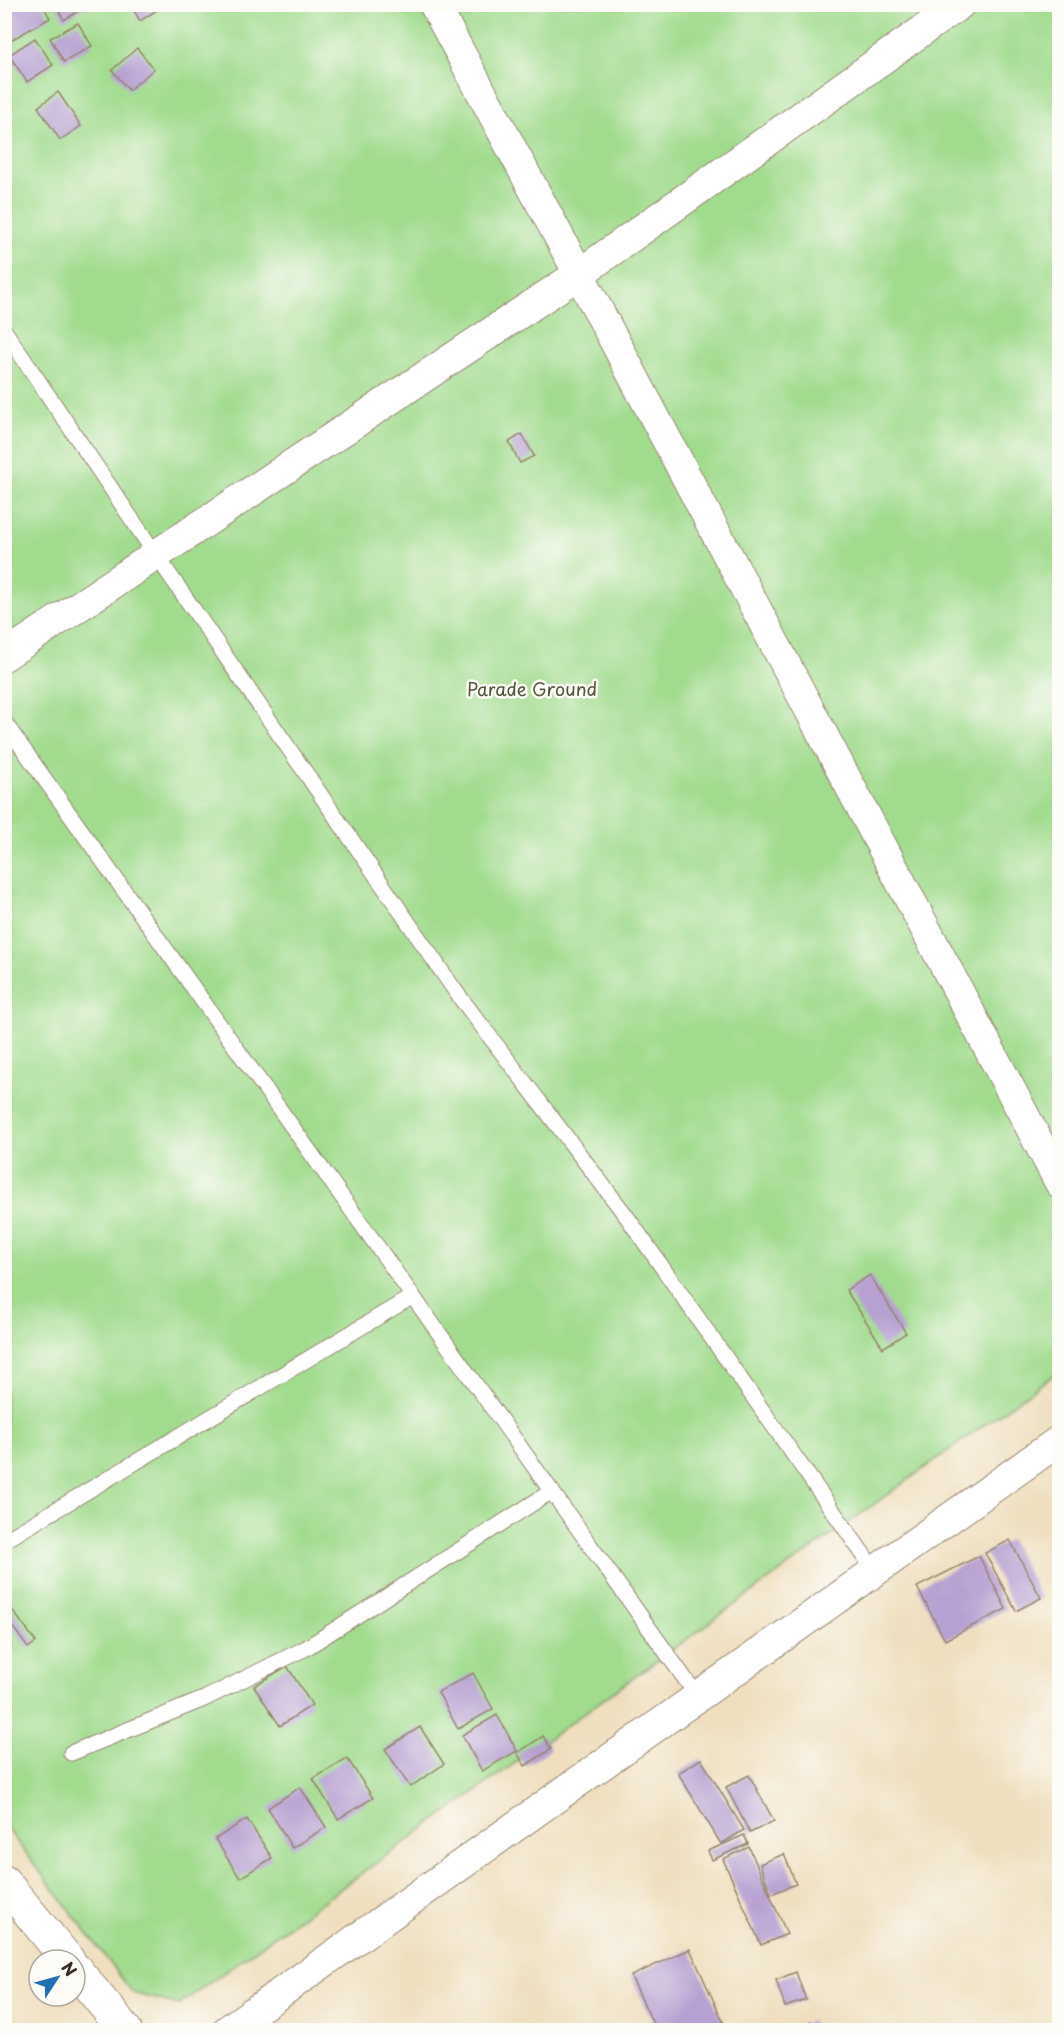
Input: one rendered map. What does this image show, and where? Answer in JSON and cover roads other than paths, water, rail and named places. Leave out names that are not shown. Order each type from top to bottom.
[{"type":"main road","points":[[4,1882],[58,1948]]},
{"type":"main road","points":[[87,1984],[125,2031]]},
{"type":"street","points":[[434,4],[1059,1183]]},
{"type":"street","points":[[4,656],[579,274],[960,4]]},
{"type":"street","points":[[228,2031],[1059,1440]]},
{"type":"lane","points":[[4,330],[456,992],[627,1217],[875,1571]]},
{"type":"lane","points":[[4,722],[698,1697]]},
{"type":"lane","points":[[4,1541],[413,1296]]},
{"type":"lane","points":[[71,1753],[204,1700],[306,1648],[552,1491]]},
{"type":"park label","name":"Parade Ground","points":[[532,688]]}]
